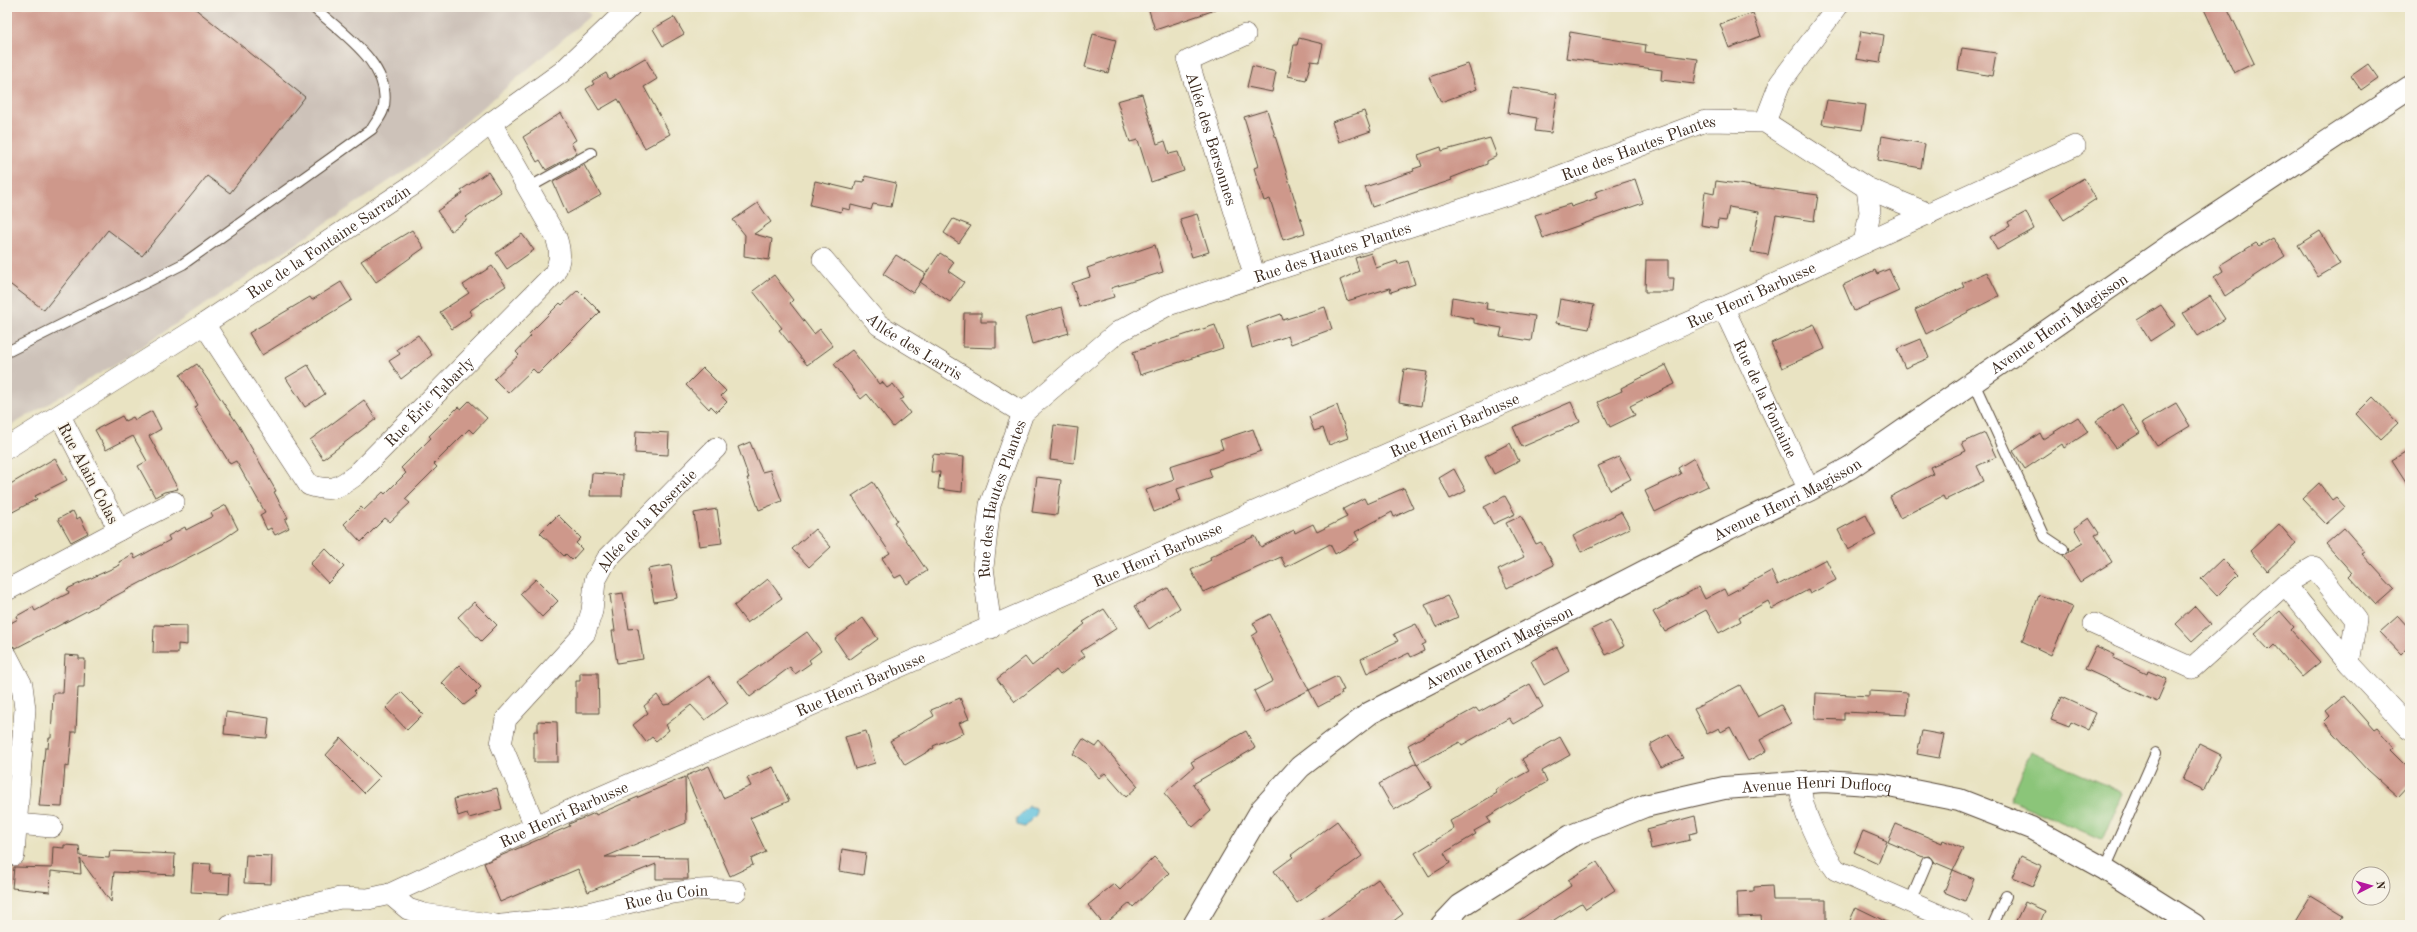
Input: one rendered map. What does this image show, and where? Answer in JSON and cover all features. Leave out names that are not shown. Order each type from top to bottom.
[{"type":"main road","name":"Avenue Henri Magisson","points":[[1194,925],[1262,809],[1300,767],[1370,714],[1729,528],[1809,490],[1851,467],[2168,247],[2410,87]]},
{"type":"main road","name":"Avenue Henri Duflocq","points":[[1442,925],[1460,906],[1571,836],[1645,806],[1724,788],[1800,781],[1884,785],[1959,800],[2031,828],[2105,869],[2194,925]]},
{"type":"street","name":"Rue de la Fontaine Sarrazin","points":[[7,448],[204,324],[416,183],[491,123],[562,72],[630,7]]},
{"type":"street","points":[[1837,7],[1780,83],[1765,122],[1867,188],[1929,214]]},
{"type":"street","name":"Allée des Bersonnes","points":[[1245,35],[1188,61],[1255,277]]},
{"type":"street","name":"Rue des Hautes Plantes","points":[[991,628],[983,568],[990,505],[1023,413],[1118,332],[1168,305],[1528,188],[1706,122],[1765,122]]},
{"type":"street","name":"Rue Éric Tabarly","points":[[204,324],[309,486],[324,490],[339,488],[356,476],[554,274],[560,263],[561,252],[556,237],[491,123]]},
{"type":"street","name":"Rue Henri Barbusse","points":[[229,925],[340,898],[368,899],[390,894],[535,826],[1724,307],[2075,146]]},
{"type":"street","points":[[1864,243],[1870,212],[1867,188]]},
{"type":"street","name":"Allée des Larris","points":[[823,259],[879,325],[1023,413]]},
{"type":"street","name":"Rue de la Fontaine","points":[[1724,307],[1809,490]]},
{"type":"street","name":"Rue Alain Colas","points":[[60,416],[119,530]]},
{"type":"street","name":"Allée de la Roseraie","points":[[535,826],[501,744],[506,719],[585,633],[592,611],[595,581],[607,559],[716,448]]},
{"type":"street","name":"Rue Alain Colas","points":[[7,590],[174,502]]},
{"type":"street","points":[[2094,624],[2192,668],[2286,584],[2314,567],[2356,620],[2349,663]]},
{"type":"street","points":[[2286,584],[2349,663],[2410,728]]},
{"type":"street","points":[[7,656],[22,684],[24,709],[14,854]]},
{"type":"street","points":[[1800,781],[1800,794],[1823,853],[1836,870],[1962,925]]},
{"type":"street","points":[[16,824],[52,827]]},
{"type":"street","name":"Rue du Coin","points":[[502,925],[568,917],[658,896],[717,888],[736,891]]},
{"type":"street","points":[[390,894],[408,909],[424,914],[495,925]]},
{"type":"lane","points":[[7,352],[183,264],[372,129],[383,111],[384,83],[373,62],[312,7]]},
{"type":"lane","points":[[528,188],[591,153]]},
{"type":"lane","points":[[1974,383],[2044,537],[2064,549]]},
{"type":"lane","points":[[2105,869],[2156,753]]},
{"type":"lane","points":[[1910,902],[1927,862]]},
{"type":"lane","points":[[1993,925],[2006,896]]},
{"type":"shaded area","points":[[7,7],[583,7],[591,15],[425,157],[119,362],[7,428]]},
{"type":"green space","points":[[2031,752],[2123,793],[2103,840],[2010,800]]},
{"type":"water","points":[[1029,806],[1036,808],[1036,815],[1024,827],[1017,825],[1016,819]]},
{"type":"building","points":[[7,7],[193,7],[305,97],[230,193],[207,176],[142,256],[108,230],[44,310],[7,282]]},
{"type":"building","points":[[1148,7],[1214,7],[1215,10],[1155,30]]},
{"type":"building","points":[[2203,7],[2227,7],[2254,63],[2234,73]]},
{"type":"building","points":[[1753,13],[1761,36],[1729,48],[1720,24]]},
{"type":"building","points":[[674,17],[684,34],[663,46],[653,29]]},
{"type":"building","points":[[1861,31],[1884,35],[1880,63],[1856,59]]},
{"type":"building","points":[[1570,32],[1646,45],[1645,52],[1698,59],[1694,84],[1661,80],[1662,70],[1566,58]]},
{"type":"building","points":[[1093,34],[1116,40],[1108,73],[1085,67]]},
{"type":"building","points":[[1299,38],[1323,44],[1319,62],[1311,61],[1306,80],[1288,76],[1294,45],[1297,45]]},
{"type":"building","points":[[1962,48],[1996,53],[1992,76],[1958,70]]},
{"type":"building","points":[[645,58],[657,79],[644,87],[670,134],[645,148],[618,99],[599,110],[586,89],[594,84],[592,81],[606,73],[609,79]]},
{"type":"building","points":[[1468,64],[1477,89],[1441,102],[1429,77]]},
{"type":"building","points":[[2368,64],[2378,78],[2361,90],[2351,76]]},
{"type":"building","points":[[1252,66],[1276,72],[1272,92],[1247,87]]},
{"type":"building","points":[[1512,87],[1557,94],[1551,133],[1535,131],[1537,118],[1508,113]]},
{"type":"building","points":[[1142,94],[1157,144],[1165,141],[1169,154],[1178,152],[1184,171],[1151,182],[1138,140],[1130,142],[1117,101]]},
{"type":"building","points":[[1827,100],[1866,105],[1862,130],[1822,124]]},
{"type":"building","points":[[1267,110],[1305,233],[1283,240],[1270,199],[1264,201],[1254,168],[1259,166],[1244,117]]},
{"type":"building","points":[[1364,111],[1371,131],[1339,142],[1332,122]]},
{"type":"building","points":[[561,113],[576,140],[571,143],[577,153],[546,170],[540,160],[537,162],[523,137]]},
{"type":"building","points":[[1882,136],[1925,144],[1921,168],[1878,160]]},
{"type":"building","points":[[1490,138],[1497,156],[1487,161],[1487,164],[1451,178],[1452,180],[1372,207],[1365,187],[1414,171],[1413,169],[1422,166],[1418,155],[1441,147],[1442,151]]},
{"type":"building","points":[[584,165],[601,195],[567,214],[553,182]]},
{"type":"building","points":[[488,172],[501,192],[466,217],[468,219],[451,231],[437,211],[463,193],[461,190]]},
{"type":"building","points":[[865,176],[896,183],[891,207],[873,204],[871,210],[851,205],[850,210],[842,208],[841,212],[810,205],[815,181],[854,190],[856,181],[864,182]]},
{"type":"building","points":[[2084,178],[2096,199],[2064,220],[2050,198]]},
{"type":"building","points":[[1635,179],[1643,203],[1543,238],[1535,215],[1570,204],[1571,207],[1597,198],[1595,192]]},
{"type":"building","points":[[1716,181],[1818,195],[1814,221],[1776,215],[1768,255],[1751,252],[1759,212],[1729,207],[1726,221],[1718,220],[1717,228],[1701,225],[1705,192],[1714,194]]},
{"type":"building","points":[[758,203],[771,222],[754,234],[772,239],[769,260],[744,256],[745,235],[733,220]]},
{"type":"building","points":[[2026,212],[2034,229],[1997,250],[1990,237],[2010,226],[2008,222]]},
{"type":"building","points":[[1197,214],[1209,252],[1192,257],[1180,219]]},
{"type":"building","points":[[953,219],[971,226],[959,243],[944,233]]},
{"type":"building","points":[[412,230],[424,248],[376,282],[361,261]]},
{"type":"building","points":[[2320,231],[2340,264],[2318,277],[2298,245]]},
{"type":"building","points":[[522,234],[534,250],[507,269],[496,253]]},
{"type":"building","points":[[2273,238],[2285,256],[2225,296],[2214,277],[2223,271],[2220,265],[2256,243],[2259,246]]},
{"type":"building","points":[[1155,245],[1163,272],[1111,288],[1114,297],[1079,307],[1072,283],[1090,277],[1087,268]]},
{"type":"building","points":[[940,253],[954,262],[948,271],[964,282],[950,302],[920,282]]},
{"type":"building","points":[[1371,253],[1376,268],[1397,261],[1398,264],[1408,261],[1415,284],[1391,292],[1390,288],[1347,301],[1340,280],[1359,271],[1355,258]]},
{"type":"building","points":[[896,255],[926,274],[913,293],[883,274]]},
{"type":"building","points":[[1646,260],[1668,260],[1668,278],[1674,278],[1673,292],[1645,292]]},
{"type":"building","points":[[492,266],[506,286],[469,311],[472,315],[452,329],[440,312],[469,293],[463,285]]},
{"type":"building","points":[[1889,269],[1899,291],[1854,311],[1843,285],[1875,270],[1877,274]]},
{"type":"building","points":[[1987,272],[1999,296],[1926,334],[1915,310],[1964,287],[1962,283]]},
{"type":"building","points":[[774,275],[793,300],[790,303],[814,334],[820,329],[833,346],[807,365],[779,330],[782,328],[753,291]]},
{"type":"building","points":[[341,282],[352,300],[262,355],[249,333],[310,297],[312,300]]},
{"type":"building","points":[[578,290],[600,312],[538,374],[533,369],[508,393],[494,379],[519,355],[516,352],[531,336],[529,334],[560,303],[562,305]]},
{"type":"building","points":[[2210,296],[2225,319],[2198,336],[2183,313]]},
{"type":"building","points":[[1452,297],[1487,303],[1486,309],[1535,316],[1531,341],[1500,336],[1502,328],[1474,323],[1474,319],[1450,314]]},
{"type":"building","points":[[1560,299],[1594,305],[1589,329],[1556,323]]},
{"type":"building","points":[[2161,305],[2175,325],[2150,341],[2137,320]]},
{"type":"building","points":[[1062,307],[1069,333],[1032,344],[1025,318]]},
{"type":"building","points":[[1325,307],[1332,329],[1291,344],[1288,336],[1252,348],[1247,326],[1281,314],[1283,320]]},
{"type":"building","points":[[964,313],[981,313],[981,322],[996,322],[996,348],[963,347]]},
{"type":"building","points":[[1814,324],[1825,349],[1782,368],[1771,343]]},
{"type":"building","points":[[1215,325],[1223,348],[1140,375],[1133,352]]},
{"type":"building","points":[[418,335],[432,355],[401,379],[389,361],[400,354],[397,349]]},
{"type":"building","points":[[1921,339],[1929,358],[1905,368],[1897,349]]},
{"type":"building","points":[[852,350],[879,384],[882,382],[887,388],[893,384],[904,398],[900,400],[910,413],[893,427],[867,394],[861,399],[834,364]]},
{"type":"building","points":[[197,364],[239,426],[276,491],[274,492],[288,518],[285,520],[289,528],[275,535],[271,528],[267,530],[260,515],[265,512],[236,461],[230,464],[195,407],[198,405],[180,375]]},
{"type":"building","points":[[308,365],[325,394],[305,407],[286,378]]},
{"type":"building","points":[[1666,365],[1675,384],[1630,406],[1635,415],[1610,427],[1598,402],[1622,391],[1621,388]]},
{"type":"building","points":[[703,368],[726,391],[721,396],[727,402],[717,412],[711,406],[709,409],[686,385]]},
{"type":"building","points":[[1404,369],[1427,372],[1421,406],[1399,402]]},
{"type":"building","points":[[2373,397],[2398,423],[2380,440],[2356,414]]},
{"type":"building","points":[[364,400],[376,419],[323,459],[310,440]]},
{"type":"building","points":[[469,401],[487,418],[473,433],[469,429],[434,464],[437,467],[405,499],[410,503],[390,522],[385,518],[361,542],[344,524],[361,507],[364,510],[383,492],[385,494],[406,473],[401,468],[431,438],[429,436],[458,407],[461,409]]},
{"type":"building","points":[[1571,402],[1580,422],[1522,447],[1513,427]]},
{"type":"building","points":[[2176,403],[2190,426],[2157,446],[2142,423]]},
{"type":"building","points":[[2122,404],[2140,433],[2116,448],[2096,421]]},
{"type":"building","points":[[1337,405],[1348,438],[1329,445],[1323,428],[1314,431],[1309,417]]},
{"type":"building","points":[[152,411],[161,429],[149,436],[178,489],[164,492],[155,497],[138,466],[147,461],[133,436],[106,450],[95,430],[122,416],[125,421],[133,417],[135,420]]},
{"type":"building","points":[[2078,417],[2088,432],[2064,448],[2062,444],[2025,469],[2013,451],[2040,433],[2043,439]]},
{"type":"building","points":[[1054,425],[1078,428],[1074,463],[1050,460]]},
{"type":"building","points":[[1253,429],[1261,451],[1209,469],[1212,477],[1177,489],[1181,501],[1154,512],[1146,490],[1174,480],[1170,466],[1223,449],[1220,440]]},
{"type":"building","points":[[636,431],[669,433],[668,455],[635,453]]},
{"type":"building","points":[[1985,433],[1996,457],[1977,466],[1984,481],[1945,500],[1943,496],[1900,518],[1890,497],[1933,474],[1930,467],[1966,451],[1962,443]]},
{"type":"building","points":[[750,442],[762,472],[770,470],[782,501],[759,510],[747,478],[749,478],[738,447]]},
{"type":"building","points":[[1510,443],[1519,461],[1494,474],[1485,456]]},
{"type":"building","points":[[2410,449],[2410,488],[2392,460]]},
{"type":"building","points":[[933,454],[964,457],[962,492],[938,489],[940,472],[931,472]]},
{"type":"building","points":[[1619,457],[1631,479],[1610,490],[1598,466]]},
{"type":"building","points":[[55,458],[67,480],[35,496],[37,499],[7,515],[7,486]]},
{"type":"building","points":[[1694,458],[1708,486],[1655,512],[1645,491],[1681,474],[1678,468]]},
{"type":"building","points":[[1454,469],[1466,491],[1450,499],[1439,478]]},
{"type":"building","points":[[592,473],[623,475],[622,496],[590,496]]},
{"type":"building","points":[[1037,477],[1061,480],[1057,515],[1032,512]]},
{"type":"building","points":[[873,482],[897,520],[894,522],[927,571],[907,584],[901,575],[895,578],[882,558],[890,553],[852,496]]},
{"type":"building","points":[[2319,483],[2332,500],[2336,497],[2345,507],[2326,524],[2302,499]]},
{"type":"building","points":[[1404,488],[1413,508],[1394,517],[1392,512],[1355,532],[1359,540],[1335,554],[1330,544],[1286,567],[1281,557],[1203,592],[1191,570],[1211,560],[1210,557],[1255,536],[1261,547],[1294,530],[1295,533],[1313,524],[1317,532],[1347,517],[1343,509],[1364,498],[1367,504]]},
{"type":"building","points":[[1505,496],[1515,514],[1493,524],[1484,507]]},
{"type":"building","points":[[226,505],[238,529],[222,540],[16,648],[11,645],[7,637],[7,625],[18,619],[17,616],[33,607],[35,611],[69,593],[67,589],[120,565],[119,562],[133,554],[135,559],[170,540],[168,536],[185,527],[186,530],[213,516],[211,513]]},
{"type":"building","points":[[717,509],[722,543],[699,546],[694,513]]},
{"type":"building","points":[[73,511],[77,519],[80,517],[88,533],[71,542],[58,519]]},
{"type":"building","points":[[1621,512],[1630,528],[1581,552],[1573,536]]},
{"type":"building","points":[[558,515],[581,538],[576,543],[582,549],[572,560],[566,554],[564,556],[540,533]]},
{"type":"building","points":[[1866,515],[1876,535],[1848,550],[1838,530]]},
{"type":"building","points":[[1521,516],[1536,544],[1541,542],[1554,565],[1507,588],[1498,570],[1524,557],[1506,523]]},
{"type":"building","points":[[2089,518],[2099,533],[2095,535],[2112,562],[2080,582],[2063,555],[2083,543],[2074,528]]},
{"type":"building","points":[[2279,524],[2296,544],[2267,571],[2250,551]]},
{"type":"building","points":[[2344,528],[2365,552],[2362,554],[2394,589],[2376,605],[2349,576],[2352,573],[2326,544]]},
{"type":"building","points":[[815,529],[831,547],[809,567],[792,549]]},
{"type":"building","points":[[325,548],[344,567],[328,583],[310,564]]},
{"type":"building","points":[[1826,559],[1836,580],[1810,594],[1808,590],[1772,609],[1768,601],[1739,617],[1741,621],[1719,633],[1706,610],[1665,632],[1653,612],[1699,587],[1705,599],[1724,589],[1727,595],[1771,571],[1778,585]]},
{"type":"building","points":[[2222,559],[2238,575],[2217,596],[2201,579]]},
{"type":"building","points":[[671,565],[677,598],[654,602],[648,569]]},
{"type":"building","points":[[536,579],[558,601],[542,617],[520,594]]},
{"type":"building","points":[[768,579],[782,598],[747,623],[734,606]]},
{"type":"building","points":[[1168,588],[1180,608],[1149,629],[1135,606]]},
{"type":"building","points":[[623,593],[629,629],[638,628],[643,659],[617,663],[612,631],[615,631],[610,595]]},
{"type":"building","points":[[2039,595],[2073,607],[2051,655],[2022,641]]},
{"type":"building","points":[[1447,596],[1458,617],[1436,627],[1425,605]]},
{"type":"building","points":[[474,602],[497,625],[481,641],[458,617]]},
{"type":"building","points":[[2195,606],[2211,624],[2192,641],[2176,624]]},
{"type":"building","points":[[1104,609],[1117,628],[1081,651],[1085,656],[1060,675],[1056,670],[1015,702],[997,679],[1025,657],[1032,666],[1085,624],[1083,622]]},
{"type":"building","points":[[2280,611],[2294,627],[2291,630],[2320,662],[2302,677],[2274,645],[2269,650],[2254,634]]},
{"type":"building","points":[[1270,614],[1309,690],[1265,713],[1254,691],[1273,681],[1252,636],[1258,632],[1253,623]]},
{"type":"building","points":[[2398,616],[2410,629],[2410,645],[2401,654],[2380,632]]},
{"type":"building","points":[[863,618],[878,639],[849,660],[835,639]]},
{"type":"building","points":[[1610,620],[1624,646],[1606,655],[1592,629]]},
{"type":"building","points":[[1416,624],[1426,643],[1422,645],[1424,651],[1411,657],[1409,653],[1367,673],[1361,659],[1398,641],[1394,634]]},
{"type":"building","points":[[154,625],[187,626],[187,645],[178,644],[178,653],[153,653]]},
{"type":"building","points":[[807,632],[821,651],[809,660],[811,663],[795,674],[790,667],[750,697],[738,681]]},
{"type":"building","points":[[2096,646],[2115,655],[2113,658],[2147,674],[2148,671],[2167,679],[2157,702],[2085,669]]},
{"type":"building","points":[[1557,647],[1569,671],[1544,685],[1531,661]]},
{"type":"building","points":[[65,655],[79,656],[79,659],[85,659],[84,687],[78,687],[76,732],[72,732],[69,767],[65,766],[62,807],[39,806],[45,748],[48,748],[49,738],[51,738],[53,693],[63,693]]},
{"type":"building","points":[[459,665],[481,687],[475,693],[477,695],[464,705],[442,683]]},
{"type":"building","points":[[580,673],[598,673],[599,713],[576,713],[576,681],[580,681]]},
{"type":"building","points":[[709,676],[728,703],[705,720],[691,705],[666,725],[669,730],[656,741],[652,737],[646,742],[633,725],[648,713],[644,706],[657,695],[664,705],[670,704]]},
{"type":"building","points":[[1337,676],[1344,690],[1341,691],[1342,694],[1318,707],[1309,690]]},
{"type":"building","points":[[1530,684],[1543,707],[1513,724],[1509,718],[1462,745],[1460,742],[1417,764],[1408,745],[1476,708],[1479,712]]},
{"type":"building","points":[[1740,685],[1758,717],[1781,705],[1791,723],[1760,740],[1766,751],[1748,761],[1730,727],[1721,732],[1719,728],[1707,734],[1694,709]]},
{"type":"building","points":[[1869,691],[1908,693],[1907,715],[1844,712],[1844,720],[1815,719],[1816,693],[1869,696]]},
{"type":"building","points":[[401,692],[423,714],[407,730],[386,708]]},
{"type":"building","points":[[2344,696],[2374,730],[2377,728],[2393,747],[2390,750],[2410,770],[2410,784],[2398,797],[2368,770],[2324,722],[2330,716],[2326,711]]},
{"type":"building","points":[[2061,697],[2096,713],[2088,730],[2071,722],[2069,727],[2051,720]]},
{"type":"building","points":[[960,698],[969,719],[959,723],[964,733],[933,746],[934,748],[905,765],[890,741],[934,716],[931,710]]},
{"type":"building","points":[[226,712],[269,718],[267,738],[224,734]]},
{"type":"building","points":[[538,721],[557,722],[558,762],[534,762],[534,731],[538,731]]},
{"type":"building","points":[[866,731],[875,763],[855,769],[845,737]]},
{"type":"building","points":[[1246,731],[1255,748],[1193,784],[1211,811],[1193,827],[1164,793],[1194,767],[1191,762]]},
{"type":"building","points":[[1922,731],[1944,735],[1939,758],[1917,754]]},
{"type":"building","points":[[1669,734],[1683,758],[1661,767],[1651,750],[1651,744]]},
{"type":"building","points":[[1560,737],[1570,755],[1542,771],[1547,782],[1487,817],[1490,822],[1474,831],[1476,834],[1444,853],[1450,863],[1429,876],[1415,853],[1454,829],[1450,821],[1497,793],[1495,790],[1529,771],[1522,759]]},
{"type":"building","points":[[341,738],[380,777],[364,793],[326,755]]},
{"type":"building","points":[[1083,739],[1096,747],[1100,742],[1138,786],[1126,797],[1105,773],[1099,778],[1086,763],[1073,754]]},
{"type":"building","points":[[2199,744],[2221,755],[2204,790],[2183,780]]},
{"type":"building","points":[[1416,763],[1432,788],[1394,810],[1379,784]]},
{"type":"building","points":[[709,766],[723,798],[751,786],[747,778],[773,767],[789,801],[750,818],[766,852],[751,859],[753,865],[730,876],[686,776]]},
{"type":"building","points":[[685,777],[686,823],[605,857],[687,858],[688,879],[656,879],[656,864],[588,892],[578,869],[500,902],[484,863],[570,826],[569,824],[595,813],[596,815]]},
{"type":"building","points":[[497,788],[502,809],[469,818],[467,813],[458,816],[454,799]]},
{"type":"building","points":[[1695,816],[1698,832],[1689,834],[1690,840],[1651,849],[1647,829]]},
{"type":"building","points":[[1337,821],[1362,856],[1297,903],[1274,871],[1293,857],[1291,855]]},
{"type":"building","points":[[1896,824],[1942,843],[1943,840],[1963,849],[1953,870],[1934,862],[1929,856],[1923,857],[1888,842]]},
{"type":"building","points":[[1863,831],[1887,841],[1878,863],[1854,852]]},
{"type":"building","points":[[64,845],[79,846],[80,856],[109,858],[110,851],[175,854],[174,875],[114,872],[111,902],[80,859],[81,874],[51,871],[50,892],[12,888],[14,867],[52,868],[53,847],[64,848]]},
{"type":"building","points":[[842,849],[866,853],[863,875],[839,871]]},
{"type":"building","points":[[246,855],[272,856],[271,884],[244,883]]},
{"type":"building","points":[[2021,856],[2042,866],[2033,886],[2012,877]]},
{"type":"building","points":[[1154,857],[1169,873],[1133,907],[1130,903],[1104,925],[1088,905],[1114,884],[1120,890]]},
{"type":"building","points":[[1597,862],[1615,890],[1586,909],[1582,903],[1579,904],[1546,925],[1512,925],[1571,886],[1568,880]]},
{"type":"building","points":[[193,863],[211,864],[210,873],[230,874],[229,894],[191,892]]},
{"type":"building","points":[[1953,870],[1974,879],[1965,901],[1944,892]]},
{"type":"building","points":[[1378,879],[1403,914],[1388,925],[1315,925]]},
{"type":"building","points":[[1772,886],[1773,900],[1826,900],[1826,925],[1762,925],[1761,916],[1738,917],[1737,892],[1754,891],[1754,887]]},
{"type":"building","points":[[2311,895],[2344,915],[2338,925],[2293,925]]},
{"type":"building","points":[[2025,902],[2045,911],[2039,925],[2014,925]]},
{"type":"building","points":[[1856,907],[1893,925],[1848,925]]}]
